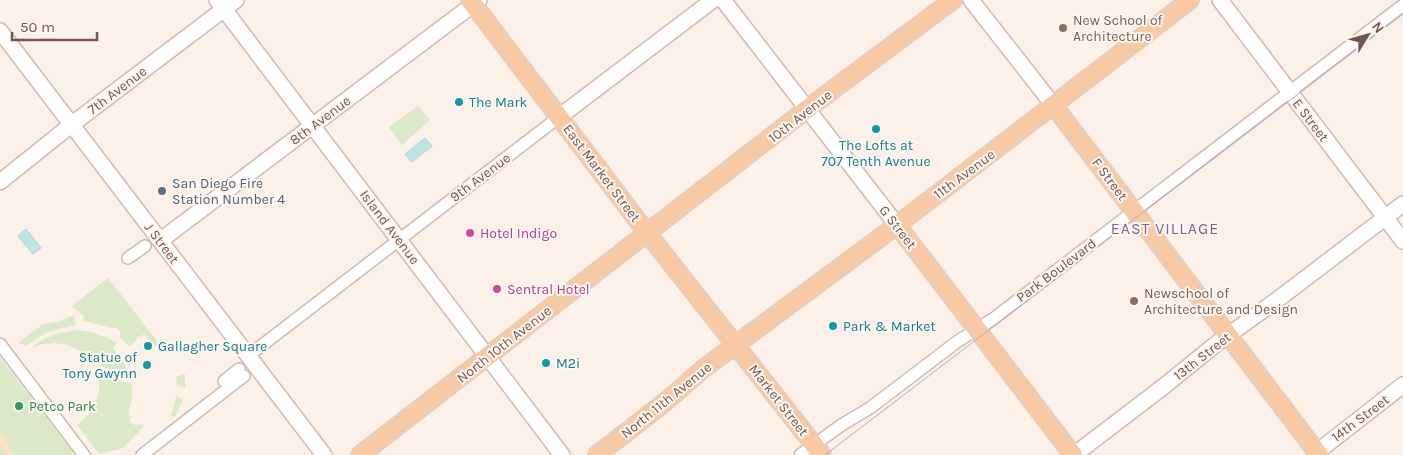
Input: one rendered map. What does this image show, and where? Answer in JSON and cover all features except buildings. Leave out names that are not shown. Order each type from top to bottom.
[{"type":"main road","name":"10th Avenue","points":[[648,234],[807,109],[953,0]]},
{"type":"main road","name":"11th Avenue","points":[[735,345],[1054,106],[1190,0]]},
{"type":"main road","name":"East Market Street","points":[[474,2],[648,234],[735,345]]},
{"type":"main road","name":"F Street","points":[[1054,106],[1318,453]]},
{"type":"main road","name":"G Street","points":[[897,225],[1073,455]]},
{"type":"main road","name":"North 10th Avenue","points":[[360,455],[648,234]]},
{"type":"main road","name":"North 11th Avenue","points":[[598,455],[664,404],[703,369],[735,345]]},
{"type":"main road","name":"Market Street","points":[[735,345],[812,452]]},
{"type":"street","name":"9th Avenue","points":[[248,356],[712,0]]},
{"type":"street","name":"G Street","points":[[723,0],[897,225]]},
{"type":"street","name":"F Street","points":[[971,0],[1054,106]]},
{"type":"street","name":"E Street","points":[[1220,0],[1403,241]]},
{"type":"street","name":"8th Avenue","points":[[161,240],[474,2]]},
{"type":"street","name":"Island Avenue","points":[[225,3],[312,126],[562,455]]},
{"type":"street","name":"7th Avenue","points":[[0,182],[225,3]]},
{"type":"street","name":"Park Boulevard","points":[[812,452],[843,424],[870,408],[994,318],[1403,5]]},
{"type":"street","name":"J Street","points":[[0,31],[324,455]]},
{"type":"street","name":"13th Street","points":[[1073,455],[1216,344],[1403,204]]},
{"type":"street","points":[[128,258],[145,246]]},
{"type":"street","points":[[0,344],[84,455]]},
{"type":"street","points":[[142,455],[242,372],[224,381]]},
{"type":"street","name":"14th Street","points":[[1318,453],[1403,385]]},
{"type":"green space","points":[[418,106],[430,120],[402,145],[389,127]]},
{"type":"green space","points":[[108,278],[157,341],[157,346],[144,334],[141,337],[138,336],[130,346],[120,337],[120,331],[117,328],[84,321],[83,315],[72,306]]},
{"type":"green space","points":[[74,316],[76,324],[74,326],[49,332],[38,337],[27,346],[18,343],[43,324],[62,321],[67,317]]},
{"type":"green space","points":[[77,330],[98,334],[117,343],[113,348],[129,373],[94,364],[82,352],[68,345],[50,343],[32,347],[53,336]]},
{"type":"green space","name":"Petco Park","points":[[0,357],[75,455],[0,455]]},
{"type":"green space","points":[[185,374],[185,388],[177,385],[176,376]]},
{"type":"green space","points":[[98,375],[132,384],[132,399],[128,415],[131,416],[130,421],[134,425],[144,426],[123,448],[99,454],[77,425],[88,415],[98,396]]},
{"type":"green space","points":[[176,396],[183,399],[175,417],[171,416]]},
{"type":"sand","points":[[0,432],[15,455],[6,455],[0,446]]},
{"type":"water","points":[[425,138],[432,146],[412,162],[405,154]]},
{"type":"water","points":[[26,229],[41,248],[33,254],[18,236]]},
{"type":"tram line","points":[[825,455],[1403,14]]},
{"type":"place","name":"New School of Architecture","points":[[1063,28]]},
{"type":"place","name":"The Mark","points":[[459,102]]},
{"type":"place","name":"The Lofts at 707 Tenth Avenue","points":[[876,129]]},
{"type":"place","name":"San Diego Fire Station Number 4","points":[[162,191]]},
{"type":"place","name":"Hotel Indigo","points":[[470,233]]},
{"type":"place","name":"Sentral Hotel","points":[[497,289]]},
{"type":"place","name":"Newschool of Architecture and Design","points":[[1134,301]]},
{"type":"place","name":"Park & Market","points":[[833,326]]},
{"type":"place","name":"Gallagher Square","points":[[148,346]]},
{"type":"place","name":"M2i","points":[[546,363]]},
{"type":"place","name":"Statue of Tony Gwynn","points":[[147,365]]},
{"type":"place","name":"Petco Park","points":[[19,406]]},
{"type":"district","name":"EAST VILLAGE","points":[[1165,228]]}]
